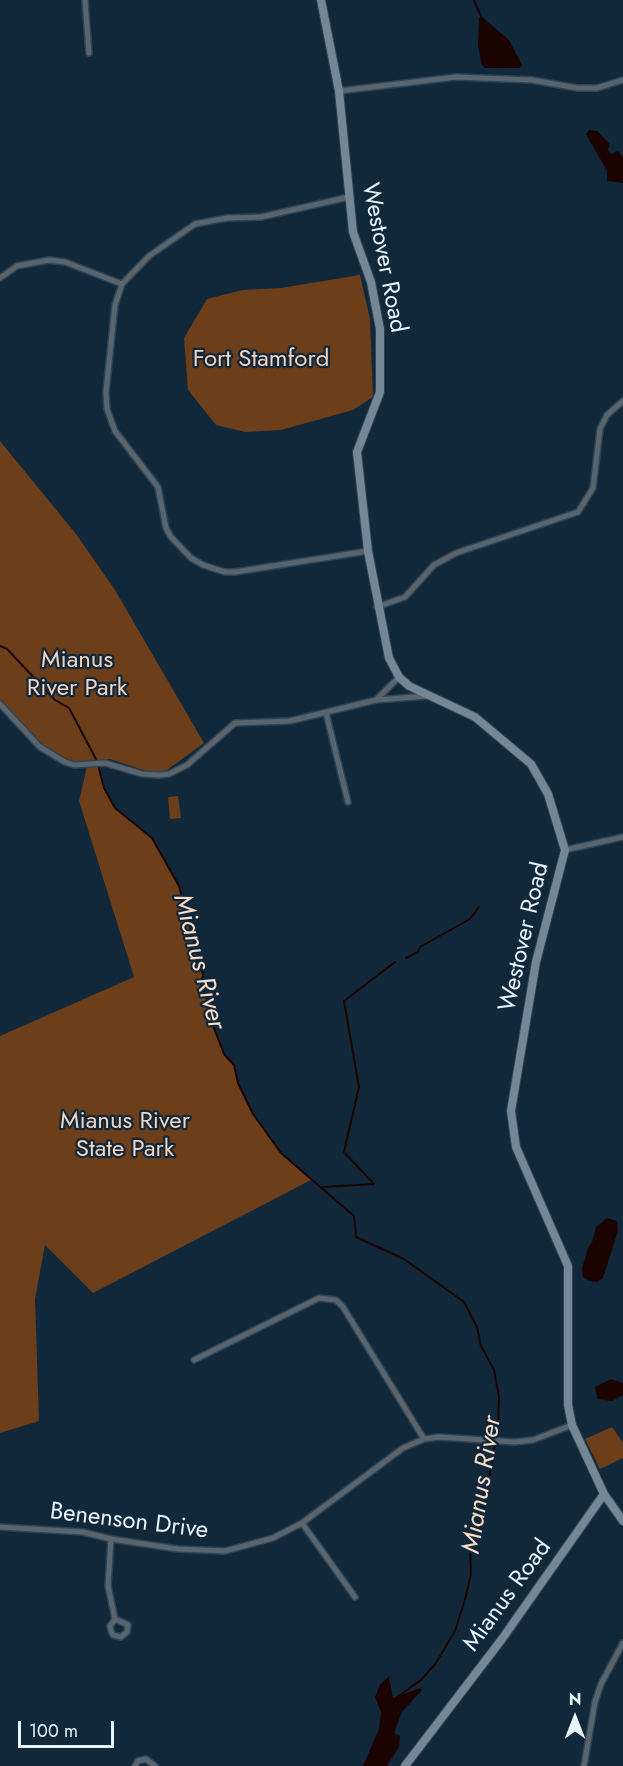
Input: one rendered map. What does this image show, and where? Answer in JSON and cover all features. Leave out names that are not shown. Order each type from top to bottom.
[{"type":"street","points":[[85,0],[88,53]]},
{"type":"street","name":"Westover Road","points":[[321,0],[339,91],[353,231],[376,302],[382,369],[376,407],[357,452],[368,551],[377,607],[389,658],[399,677],[427,696],[475,717],[531,764],[548,794],[565,850],[536,962],[511,1111],[516,1147],[568,1266],[568,1405],[572,1425],[604,1494],[623,1521]]},
{"type":"street","points":[[339,91],[456,77],[532,80],[577,88],[597,88],[623,80]]},
{"type":"street","points":[[349,197],[261,217],[227,218],[195,224],[148,256],[122,284],[112,326],[107,409],[115,430],[158,487],[166,528],[179,547],[191,558],[225,572],[368,551]]},
{"type":"street","points":[[0,278],[17,266],[49,260],[64,262],[122,284]]},
{"type":"street","points":[[377,607],[405,597],[434,565],[456,553],[578,512],[593,488],[600,429],[607,415],[623,401]]},
{"type":"street","points":[[376,700],[399,677]]},
{"type":"street","points":[[0,704],[25,733],[48,753],[74,765],[105,763],[142,774],[169,774],[187,765],[235,723],[290,721],[376,700],[427,696]]},
{"type":"street","points":[[327,713],[348,802]]},
{"type":"street","points":[[565,850],[623,837]]},
{"type":"street","points":[[194,1360],[319,1298],[336,1300],[343,1307],[424,1439],[439,1437],[505,1443],[533,1440],[572,1425]]},
{"type":"street","name":"Benenson Drive","points":[[0,1527],[83,1532],[111,1539],[204,1551],[225,1551],[253,1545],[302,1523],[403,1448],[424,1439]]},
{"type":"street","name":"Mianus Road","points":[[405,1766],[442,1720],[604,1494]]},
{"type":"street","points":[[302,1523],[355,1597]]},
{"type":"street","points":[[111,1539],[108,1586],[116,1619]]},
{"type":"street","points":[[584,1766],[595,1702],[602,1682],[623,1643]]},
{"type":"street","points":[[135,1766],[141,1759],[146,1759],[155,1766]]},
{"type":"green space","name":"Fort Stamford","points":[[360,275],[370,319],[373,397],[353,410],[281,430],[245,432],[216,425],[188,390],[184,338],[207,299],[243,290],[281,288]]},
{"type":"green space","name":"Mianus River State Park","points":[[0,441],[76,534],[115,590],[204,743],[167,770],[152,773],[110,759],[97,761],[104,788],[115,808],[152,838],[179,886],[203,975],[201,985],[208,1001],[208,1013],[224,1054],[234,1065],[238,1083],[253,1114],[281,1153],[311,1180],[93,1293],[45,1245],[35,1299],[39,1421],[0,1433],[0,1036],[134,977],[79,801],[88,762],[74,762],[50,752],[0,701]]},
{"type":"green space","points":[[178,796],[181,818],[170,819],[168,797]]},
{"type":"green space","points":[[612,1427],[623,1443],[623,1458],[600,1469],[585,1439]]},
{"type":"shaded area","points":[[481,16],[509,40],[522,65],[519,68],[485,68],[482,65],[478,46]]},
{"type":"shaded area","points":[[589,130],[597,131],[610,144],[608,150],[611,154],[618,151],[623,157],[623,183],[607,181],[607,171],[586,134]]},
{"type":"shaded area","points":[[607,1218],[617,1221],[618,1231],[603,1278],[597,1282],[589,1281],[583,1277],[582,1269],[588,1248],[596,1227]]},
{"type":"shaded area","points":[[611,1379],[623,1383],[623,1395],[612,1401],[598,1399],[595,1387]]},
{"type":"shaded area","points":[[389,1676],[393,1698],[420,1688],[422,1690],[402,1712],[394,1733],[400,1736],[399,1747],[387,1766],[363,1766],[379,1729],[381,1712],[375,1697],[380,1685]]},
{"type":"waterway","points":[[474,0],[481,16]]},
{"type":"waterway","name":"Mianus River","points":[[0,646],[7,649],[55,700],[69,708],[97,761],[104,788],[115,808],[152,838],[179,886],[203,975],[201,985],[208,1001],[208,1013],[224,1054],[234,1065],[238,1083],[253,1114],[281,1153],[354,1216],[356,1237],[404,1259],[464,1302],[477,1327],[481,1346],[494,1370],[499,1397],[498,1428],[482,1519],[470,1546],[471,1574],[465,1600],[455,1631],[436,1663],[421,1680],[393,1700]]},
{"type":"waterway","points":[[406,958],[418,952],[420,947],[470,919],[479,907]]},
{"type":"waterway","points":[[323,1187],[374,1184],[344,1152],[359,1087],[344,1001],[395,962]]},
{"type":"park label","name":"Mianus River Park","points":[[77,675]]}]
